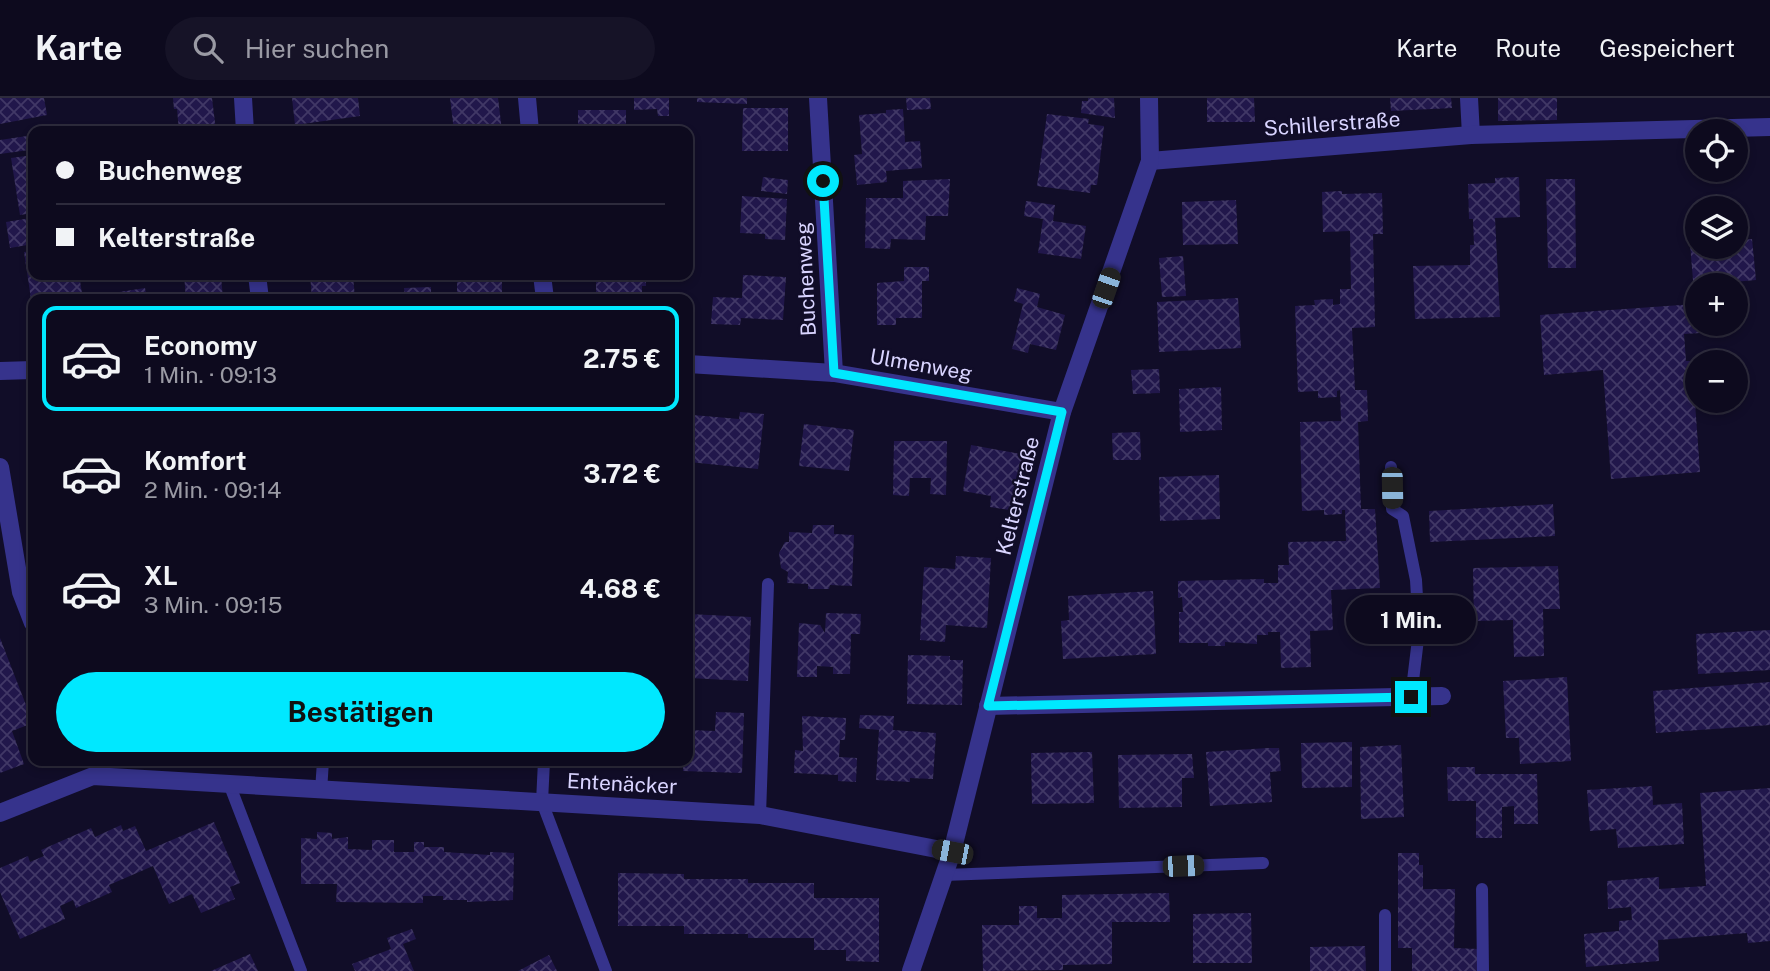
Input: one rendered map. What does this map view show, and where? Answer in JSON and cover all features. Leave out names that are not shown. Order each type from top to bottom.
[{"type":"street","points":[[243,98],[245,126]]},
{"type":"street","points":[[527,98],[530,126]]},
{"type":"street","name":"Buchenweg","points":[[818,98],[834,373]]},
{"type":"street","name":"Kelterstraße","points":[[911,971],[952,852],[1062,412],[1150,161],[1149,98]]},
{"type":"street","points":[[1469,98],[1471,135]]},
{"type":"street","name":"Schillerstraße","points":[[1150,161],[1471,135],[1770,127]]},
{"type":"street","name":"Ulmenweg","points":[[693,364],[834,373],[1062,412]]},
{"type":"street","points":[[0,371],[28,370]]},
{"type":"street","points":[[0,467],[3,506],[21,592],[28,611]]},
{"type":"street","points":[[988,706],[1442,696]]},
{"type":"street","name":"Entenäcker","points":[[0,813],[90,769],[230,786],[760,815],[952,852]]},
{"type":"lane","points":[[1391,467],[1392,509],[1403,516],[1416,580],[1419,631],[1411,697]]},
{"type":"lane","points":[[760,815],[768,584]]},
{"type":"lane","points":[[321,791],[323,766]]},
{"type":"lane","points":[[544,766],[542,802],[606,971]]},
{"type":"lane","points":[[230,786],[301,971]]},
{"type":"lane","points":[[944,875],[1263,863]]},
{"type":"lane","points":[[1482,888],[1483,971]]},
{"type":"lane","points":[[1385,915],[1385,971]]},
{"type":"building","points":[[0,98],[44,98],[47,115],[0,124]]},
{"type":"building","points":[[173,98],[212,98],[215,126],[179,126],[177,109],[174,109]]},
{"type":"building","points":[[292,98],[358,98],[360,116],[295,125]]},
{"type":"building","points":[[450,98],[498,98],[501,126],[453,126]]},
{"type":"building","points":[[634,98],[669,98],[669,116],[658,116],[657,109],[634,110]]},
{"type":"building","points":[[697,98],[747,98],[747,104],[697,102]]},
{"type":"building","points":[[906,98],[930,98],[931,109],[907,110]]},
{"type":"building","points":[[1088,98],[1114,98],[1115,118],[1081,113],[1082,101],[1088,101]]},
{"type":"building","points":[[1207,98],[1254,98],[1255,122],[1207,122]]},
{"type":"building","points":[[1390,98],[1451,98],[1452,108],[1391,111]]},
{"type":"building","points":[[1498,98],[1557,98],[1557,120],[1498,121]]},
{"type":"building","points":[[743,108],[788,108],[788,151],[742,151]]},
{"type":"building","points":[[903,109],[905,142],[920,141],[922,168],[886,171],[887,182],[857,185],[854,155],[862,154],[859,115]]},
{"type":"building","points":[[578,110],[626,110],[626,126],[578,126]]},
{"type":"building","points":[[1047,114],[1089,119],[1088,124],[1104,126],[1097,185],[1091,185],[1090,193],[1037,186]]},
{"type":"building","points":[[27,136],[28,150],[0,154],[0,140]]},
{"type":"building","points":[[28,156],[28,214],[20,215],[11,158]]},
{"type":"building","points":[[763,177],[788,180],[787,194],[761,191]]},
{"type":"building","points":[[1519,177],[1520,217],[1495,218],[1500,317],[1415,319],[1413,266],[1470,265],[1470,245],[1474,245],[1473,219],[1469,219],[1468,184],[1495,183],[1495,178]]},
{"type":"building","points":[[950,179],[948,216],[926,216],[925,240],[891,239],[890,249],[865,248],[866,198],[903,198],[903,181]]},
{"type":"building","points":[[1546,179],[1575,179],[1576,268],[1548,268]]},
{"type":"building","points":[[1342,191],[1342,194],[1382,193],[1383,234],[1373,234],[1375,327],[1352,328],[1355,390],[1367,390],[1368,421],[1358,422],[1361,509],[1375,509],[1380,588],[1331,590],[1333,630],[1310,631],[1311,667],[1281,668],[1280,632],[1257,635],[1257,644],[1225,642],[1225,646],[1208,646],[1208,643],[1179,643],[1179,612],[1183,612],[1182,597],[1178,598],[1178,581],[1264,579],[1264,583],[1278,583],[1278,565],[1289,565],[1288,542],[1346,541],[1345,510],[1342,510],[1342,514],[1324,515],[1324,510],[1302,511],[1300,422],[1341,421],[1340,390],[1337,391],[1337,397],[1318,398],[1318,391],[1298,392],[1295,306],[1315,305],[1314,300],[1333,299],[1333,305],[1340,304],[1340,289],[1351,289],[1350,231],[1323,232],[1322,192]]},
{"type":"building","points":[[742,196],[787,199],[785,240],[765,239],[765,234],[740,233]]},
{"type":"building","points":[[1236,200],[1238,244],[1183,245],[1182,202]]},
{"type":"building","points":[[1026,201],[1055,205],[1053,221],[1086,226],[1081,259],[1038,253],[1043,219],[1024,216]]},
{"type":"building","points":[[28,218],[28,245],[10,248],[6,222]]},
{"type":"building","points":[[1752,239],[1756,280],[1748,281],[1748,273],[1692,273],[1691,259],[1748,259],[1748,240]]},
{"type":"building","points":[[24,252],[28,252],[28,279]]},
{"type":"building","points":[[1183,256],[1186,296],[1162,297],[1159,258]]},
{"type":"building","points":[[904,267],[929,267],[929,281],[922,281],[922,318],[896,318],[896,325],[877,325],[877,283],[904,281]]},
{"type":"building","points":[[743,275],[786,277],[783,320],[741,318],[740,325],[711,324],[713,297],[742,298]]},
{"type":"building","points":[[28,280],[80,280],[82,294],[30,294]]},
{"type":"building","points":[[184,280],[221,280],[223,294],[186,294]]},
{"type":"building","points":[[310,280],[353,280],[355,294],[312,294]]},
{"type":"building","points":[[457,280],[502,280],[502,294],[457,294]]},
{"type":"building","points":[[596,280],[646,280],[646,286],[642,286],[642,294],[596,294]]},
{"type":"building","points":[[431,287],[431,294],[405,294],[404,288]]},
{"type":"building","points":[[145,288],[146,294],[107,294]]},
{"type":"building","points":[[1017,288],[1040,294],[1037,307],[1065,315],[1056,350],[1030,344],[1028,353],[1012,349],[1023,304],[1014,301]]},
{"type":"building","points":[[1238,298],[1241,348],[1159,352],[1157,302]]},
{"type":"building","points":[[1685,305],[1685,413],[1696,413],[1700,472],[1611,479],[1603,370],[1544,375],[1540,315]]},
{"type":"building","points":[[1159,369],[1160,393],[1133,394],[1131,370]]},
{"type":"building","points":[[1221,387],[1222,430],[1180,432],[1179,389]]},
{"type":"building","points":[[740,412],[764,414],[758,469],[693,462],[693,415],[739,419]]},
{"type":"building","points":[[804,424],[854,430],[849,471],[799,466]]},
{"type":"building","points":[[1140,432],[1141,460],[1113,460],[1112,433]]},
{"type":"building","points":[[894,441],[947,441],[946,495],[930,494],[931,478],[910,478],[909,496],[893,495]]},
{"type":"building","points":[[971,445],[1026,455],[1016,511],[990,507],[991,496],[963,491]]},
{"type":"building","points":[[1219,475],[1220,519],[1160,521],[1159,477]]},
{"type":"building","points":[[1553,504],[1555,536],[1430,542],[1429,511]]},
{"type":"building","points":[[813,525],[834,525],[834,534],[854,535],[852,586],[830,585],[829,589],[808,589],[808,584],[787,583],[788,572],[781,568],[779,553],[785,542],[789,542],[789,532],[812,533]]},
{"type":"building","points":[[956,556],[991,558],[987,628],[946,625],[945,642],[920,640],[924,567],[955,569]]},
{"type":"building","points":[[1558,566],[1560,609],[1543,609],[1544,656],[1514,657],[1513,620],[1474,621],[1473,568]]},
{"type":"building","points":[[1153,591],[1156,654],[1063,659],[1061,621],[1069,620],[1068,596]]},
{"type":"building","points":[[826,613],[861,614],[860,634],[851,634],[850,674],[833,674],[833,667],[817,666],[817,677],[797,677],[799,623],[820,625],[825,633]]},
{"type":"building","points":[[693,614],[751,617],[748,681],[693,678]]},
{"type":"building","points":[[1770,630],[1770,670],[1698,674],[1696,634]]},
{"type":"building","points":[[0,638],[28,710],[28,725],[12,731],[24,764],[0,773]]},
{"type":"building","points":[[908,655],[950,656],[950,660],[963,660],[962,705],[907,704]]},
{"type":"building","points":[[1567,677],[1571,761],[1520,764],[1519,738],[1506,738],[1503,681]]},
{"type":"building","points":[[1770,682],[1770,725],[1656,733],[1653,691]]},
{"type":"building","points":[[716,712],[744,713],[742,773],[683,771],[683,766],[693,766],[693,730],[715,731]]},
{"type":"building","points":[[860,715],[894,716],[893,730],[936,733],[933,779],[910,778],[910,782],[876,780],[879,730],[859,728]]},
{"type":"building","points":[[802,716],[846,718],[845,740],[840,740],[839,757],[857,758],[856,782],[838,781],[838,775],[794,773],[795,750],[803,751]]},
{"type":"building","points":[[1352,742],[1352,787],[1302,788],[1301,743]]},
{"type":"building","points":[[1401,745],[1404,817],[1361,819],[1360,747]]},
{"type":"building","points":[[1279,748],[1281,771],[1270,772],[1272,802],[1210,806],[1206,752]]},
{"type":"building","points":[[1092,752],[1094,803],[1032,804],[1031,753]]},
{"type":"building","points":[[1192,754],[1194,778],[1182,778],[1182,807],[1119,808],[1118,755]]},
{"type":"building","points":[[587,766],[643,766],[643,768]]},
{"type":"building","points":[[1447,767],[1475,767],[1475,774],[1537,774],[1538,824],[1514,824],[1514,806],[1502,807],[1502,838],[1476,838],[1476,801],[1448,801]]},
{"type":"building","points":[[1652,786],[1653,805],[1682,803],[1684,844],[1618,848],[1616,829],[1590,831],[1587,790]]},
{"type":"building","points":[[1770,788],[1770,941],[1748,943],[1747,933],[1658,940],[1659,961],[1586,967],[1584,934],[1619,931],[1619,921],[1632,920],[1631,907],[1608,909],[1607,881],[1659,877],[1659,889],[1706,886],[1700,793]]},
{"type":"building","points":[[214,822],[240,883],[230,887],[235,899],[201,913],[192,894],[169,904],[153,866],[109,885],[112,892],[76,908],[73,900],[60,906],[65,919],[20,939],[0,892],[0,868],[28,856],[30,862],[44,856],[41,850],[91,828],[95,837],[121,825],[123,831],[135,826],[146,851]]},
{"type":"building","points":[[317,832],[332,833],[332,839],[348,837],[348,849],[372,850],[372,840],[394,840],[394,852],[414,852],[414,842],[424,842],[424,847],[444,847],[444,852],[490,855],[490,852],[514,853],[513,900],[467,902],[443,900],[443,896],[423,896],[423,903],[336,902],[337,884],[301,884],[301,838],[317,839]]},
{"type":"building","points":[[1398,853],[1419,853],[1419,865],[1423,865],[1423,889],[1455,889],[1454,948],[1478,949],[1477,971],[1412,971],[1412,948],[1398,948]]},
{"type":"building","points":[[618,873],[684,874],[684,879],[748,879],[748,883],[814,883],[814,898],[879,898],[879,962],[846,961],[846,950],[814,950],[814,938],[684,934],[684,926],[618,926]]},
{"type":"building","points":[[1169,893],[1170,922],[1112,922],[1112,964],[1063,965],[1063,970],[983,971],[982,925],[1019,925],[1019,906],[1037,906],[1037,918],[1062,918],[1062,895]]},
{"type":"building","points":[[1251,913],[1252,963],[1193,963],[1193,914]]},
{"type":"building","points":[[412,929],[416,939],[403,944],[414,971],[355,971],[352,964],[391,949],[387,938]]},
{"type":"building","points":[[1365,946],[1366,971],[1310,971],[1310,947]]},
{"type":"building","points":[[250,954],[258,971],[211,971]]},
{"type":"building","points":[[549,955],[557,971],[518,971]]},
{"type":"route","points":[[823,181],[834,373],[1062,412],[988,706],[1411,697]]}]
